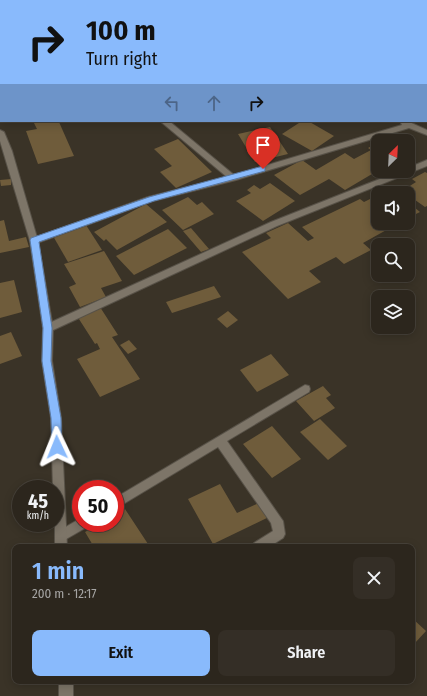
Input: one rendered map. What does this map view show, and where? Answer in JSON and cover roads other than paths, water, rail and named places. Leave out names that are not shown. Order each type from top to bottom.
[{"type":"street","points":[[165,122],[233,178]]},
{"type":"street","points":[[403,122],[427,133]]},
{"type":"street","points":[[34,240],[151,199],[233,178],[409,125]]},
{"type":"street","points":[[0,132],[8,151],[34,240],[48,328],[47,361],[56,418],[61,542]]},
{"type":"street","points":[[415,168],[427,163]]},
{"type":"street","points":[[48,328],[274,224],[390,178]]},
{"type":"street","points":[[124,499],[305,389]]},
{"type":"street","points":[[220,440],[277,521],[279,534],[263,544]]},
{"type":"street","points":[[61,542],[73,532]]},
{"type":"street","points":[[66,684],[66,696]]}]
